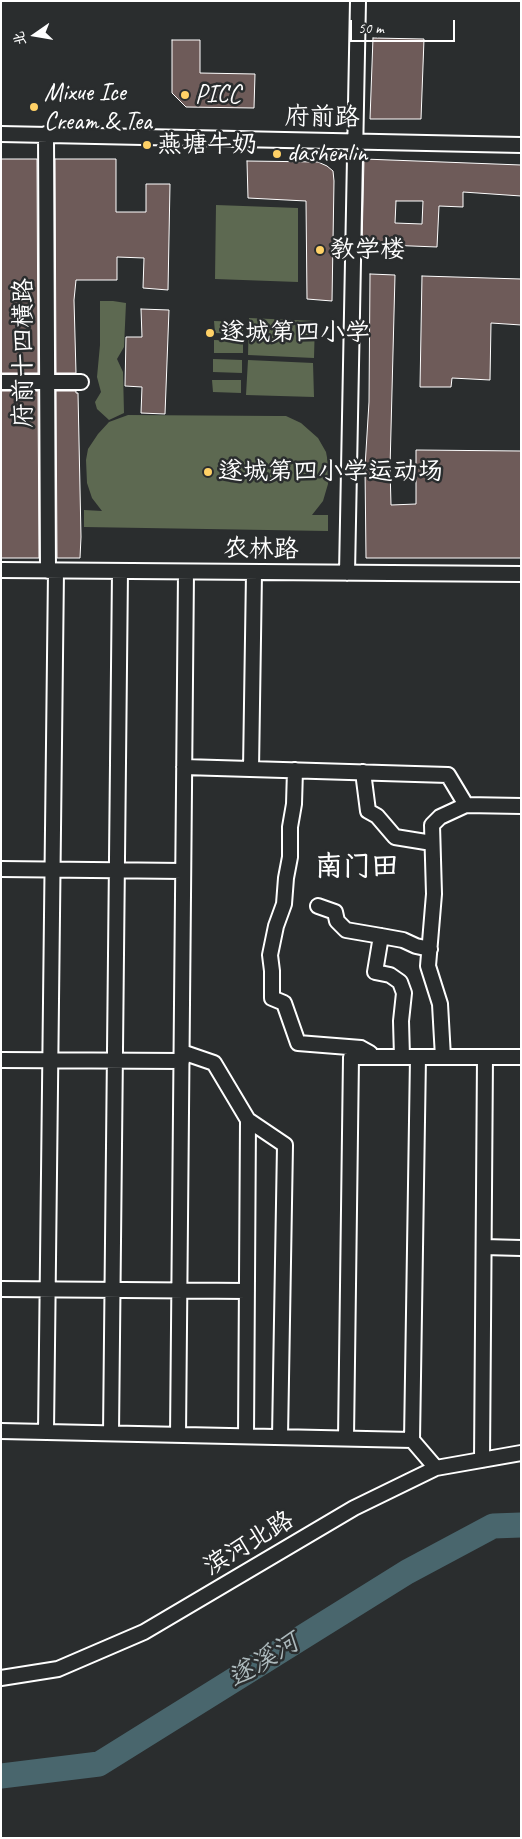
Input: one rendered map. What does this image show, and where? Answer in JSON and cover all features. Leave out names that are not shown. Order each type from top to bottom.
[{"type":"street","points":[[347,573],[358,1]]},
{"type":"street","name":"府前路","points":[[1,134],[521,145]]},
{"type":"street","name":"府前十四横路","points":[[46,134],[47,382],[52,571],[53,869],[46,1432]]},
{"type":"street","points":[[1,382],[81,382]]},
{"type":"street","name":"农林路","points":[[1,570],[521,574]]},
{"type":"street","points":[[112,1433],[120,572]]},
{"type":"street","points":[[178,1435],[186,572]]},
{"type":"street","points":[[251,769],[254,573]]},
{"type":"street","points":[[184,767],[448,775],[466,806]]},
{"type":"street","points":[[295,770],[294,804],[290,826],[290,856],[284,904],[276,926],[270,955],[272,998],[284,1003],[298,1043],[360,1048],[378,1057]]},
{"type":"street","points":[[363,772],[368,811],[377,816],[395,837],[432,843]]},
{"type":"street","points":[[444,1057],[440,1004],[428,966],[434,894],[432,825],[440,817],[466,806],[521,806]]},
{"type":"street","points":[[1,869],[183,871]]},
{"type":"street","points":[[318,906],[335,912],[337,921],[346,930],[403,940],[416,946],[430,949]]},
{"type":"street","points":[[381,936],[375,972],[390,975],[400,982],[404,993],[402,1057]]},
{"type":"street","points":[[1,1060],[115,1061],[182,1057],[214,1063],[248,1120],[285,1145],[280,1437]]},
{"type":"street","points":[[346,1438],[350,1057],[521,1057]]},
{"type":"street","points":[[418,1057],[412,1440],[436,1468]]},
{"type":"street","points":[[482,1460],[485,1057]]},
{"type":"street","points":[[246,1436],[248,1120]]},
{"type":"street","points":[[484,1247],[521,1248]]},
{"type":"street","points":[[1,1289],[247,1291]]},
{"type":"street","points":[[1,1431],[412,1440]]},
{"type":"street","name":"滨河北路","points":[[1,1678],[58,1669],[144,1632],[354,1508],[436,1468],[521,1453]]},
{"type":"green space","points":[[216,205],[298,208],[298,282],[215,279]]},
{"type":"green space","points":[[100,301],[126,303],[124,347],[117,359],[123,372],[124,413],[109,420],[97,409],[95,402],[101,392],[97,377],[100,345]]},
{"type":"green space","points":[[249,318],[315,321],[314,358],[248,355]]},
{"type":"green space","points":[[214,321],[243,322],[243,334],[215,333]]},
{"type":"green space","points":[[214,340],[243,341],[243,353],[214,353]]},
{"type":"green space","points":[[213,359],[242,360],[242,373],[213,372]]},
{"type":"green space","points":[[248,360],[313,363],[314,397],[246,395]]},
{"type":"green space","points":[[212,380],[241,380],[241,393],[213,392]]},
{"type":"green space","name":"遂城第四小学运动场","points":[[128,415],[286,416],[301,423],[318,438],[326,452],[329,468],[328,484],[323,501],[312,515],[328,515],[328,531],[84,527],[84,510],[102,511],[92,498],[87,483],[86,460],[88,449],[109,422]]},
{"type":"building","points":[[373,38],[424,39],[421,119],[370,119]]},
{"type":"building","points":[[172,40],[200,40],[200,73],[255,74],[254,108],[186,107],[172,93]]},
{"type":"building","points":[[1,159],[37,159],[38,373],[1,373]]},
{"type":"building","points":[[55,159],[116,159],[116,212],[146,212],[146,184],[170,184],[168,290],[143,288],[144,258],[117,257],[117,280],[76,280],[74,300],[76,373],[56,373]]},
{"type":"building","points":[[364,159],[521,165],[521,196],[463,192],[463,207],[439,206],[437,247],[362,244]],"holes":[[[396,201],[423,201],[422,224],[395,223]]]},
{"type":"building","name":"教学楼","points":[[247,161],[318,162],[333,171],[332,301],[307,299],[306,201],[248,198]]},
{"type":"building","points":[[370,274],[395,275],[390,468],[391,505],[416,504],[416,450],[521,451],[521,558],[366,558],[365,467],[369,402]]},
{"type":"building","points":[[422,276],[521,279],[521,325],[491,323],[490,380],[452,378],[451,387],[420,387]]},
{"type":"building","points":[[141,309],[169,310],[165,414],[141,413],[142,387],[125,386],[126,337],[142,337]]},
{"type":"building","points":[[1,391],[38,391],[39,558],[1,558]]},
{"type":"building","points":[[56,391],[76,391],[78,393],[80,558],[57,558]]},
{"type":"waterway","name":"遂溪河","points":[[1,1776],[99,1764],[407,1572],[493,1526],[521,1525]]},
{"type":"place","name":"PICC","points":[[185,95]]},
{"type":"place","name":"Mixue Ice Cream & Tea","points":[[34,107]]},
{"type":"place","name":"燕塘牛奶","points":[[147,145]]},
{"type":"place","name":"dashenlin","points":[[277,154]]},
{"type":"place","name":"教学楼","points":[[320,250]]},
{"type":"place","name":"遂城第四小学","points":[[210,333]]},
{"type":"place","name":"遂城第四小学运动场","points":[[208,472]]},
{"type":"district","name":"南门田","points":[[357,868]]}]
